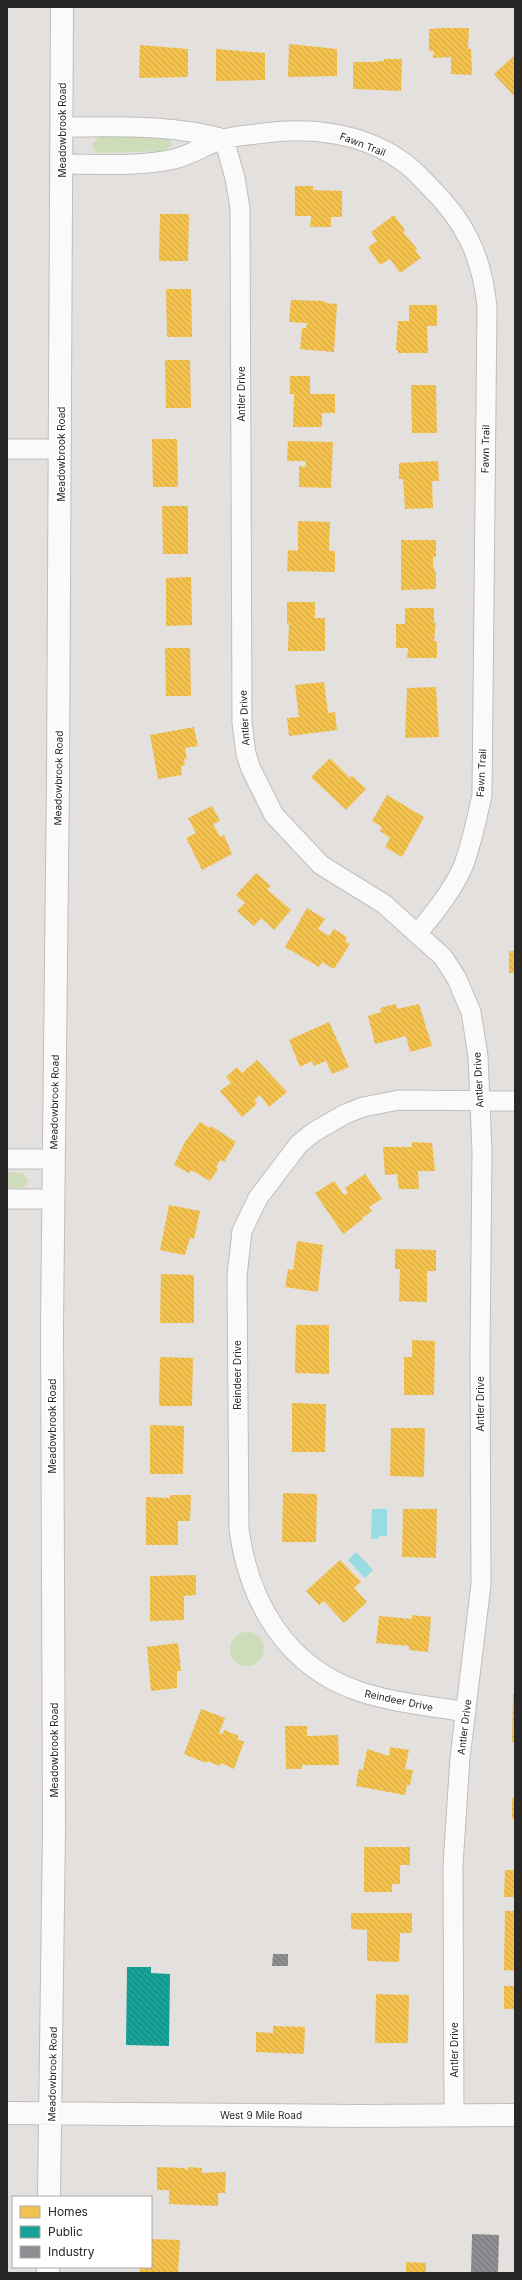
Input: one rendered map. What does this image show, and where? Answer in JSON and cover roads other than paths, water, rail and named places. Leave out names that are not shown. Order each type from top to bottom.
[{"type":"street","name":"Meadowbrook Road","points":[[49,2196],[54,1829],[53,1159],[61,450],[62,7]]},
{"type":"street","name":"Fawn Trail","points":[[62,127],[168,127],[198,131],[224,139]]},
{"type":"street","name":"Fawn Trail","points":[[62,164],[129,164],[174,159],[224,139],[272,132],[303,130],[334,133],[375,146],[407,165],[447,204],[469,238],[482,275],[487,307],[482,795],[475,829],[463,865],[438,907],[417,934]]},
{"type":"street","name":"Antler Drive","points":[[224,139],[240,208],[242,707],[246,754],[257,783],[268,805],[300,844],[321,865],[384,904],[443,957],[457,979],[471,1012],[478,1056],[482,1151],[480,1355],[481,1584],[460,1758],[453,1865],[454,2115]]},
{"type":"street","points":[[7,450],[61,450]]},
{"type":"street","name":"Reindeer Drive","points":[[466,1712],[381,1697],[344,1685],[304,1661],[276,1630],[261,1608],[246,1569],[238,1529],[237,1276],[242,1231],[258,1198],[299,1144],[314,1132],[345,1114],[363,1107],[398,1100],[515,1101]]},
{"type":"street","points":[[7,1159],[53,1159]]},
{"type":"street","points":[[7,1199],[53,1199]]},
{"type":"street","name":"West 9 Mile Road","points":[[7,2113],[51,2112],[351,2116],[515,2115]]},
{"type":"water","points":[[372,1509],[387,1509],[387,1536],[379,1536],[378,1539],[371,1539]]},
{"type":"water","points":[[356,1552],[373,1570],[365,1578],[348,1560]]}]
